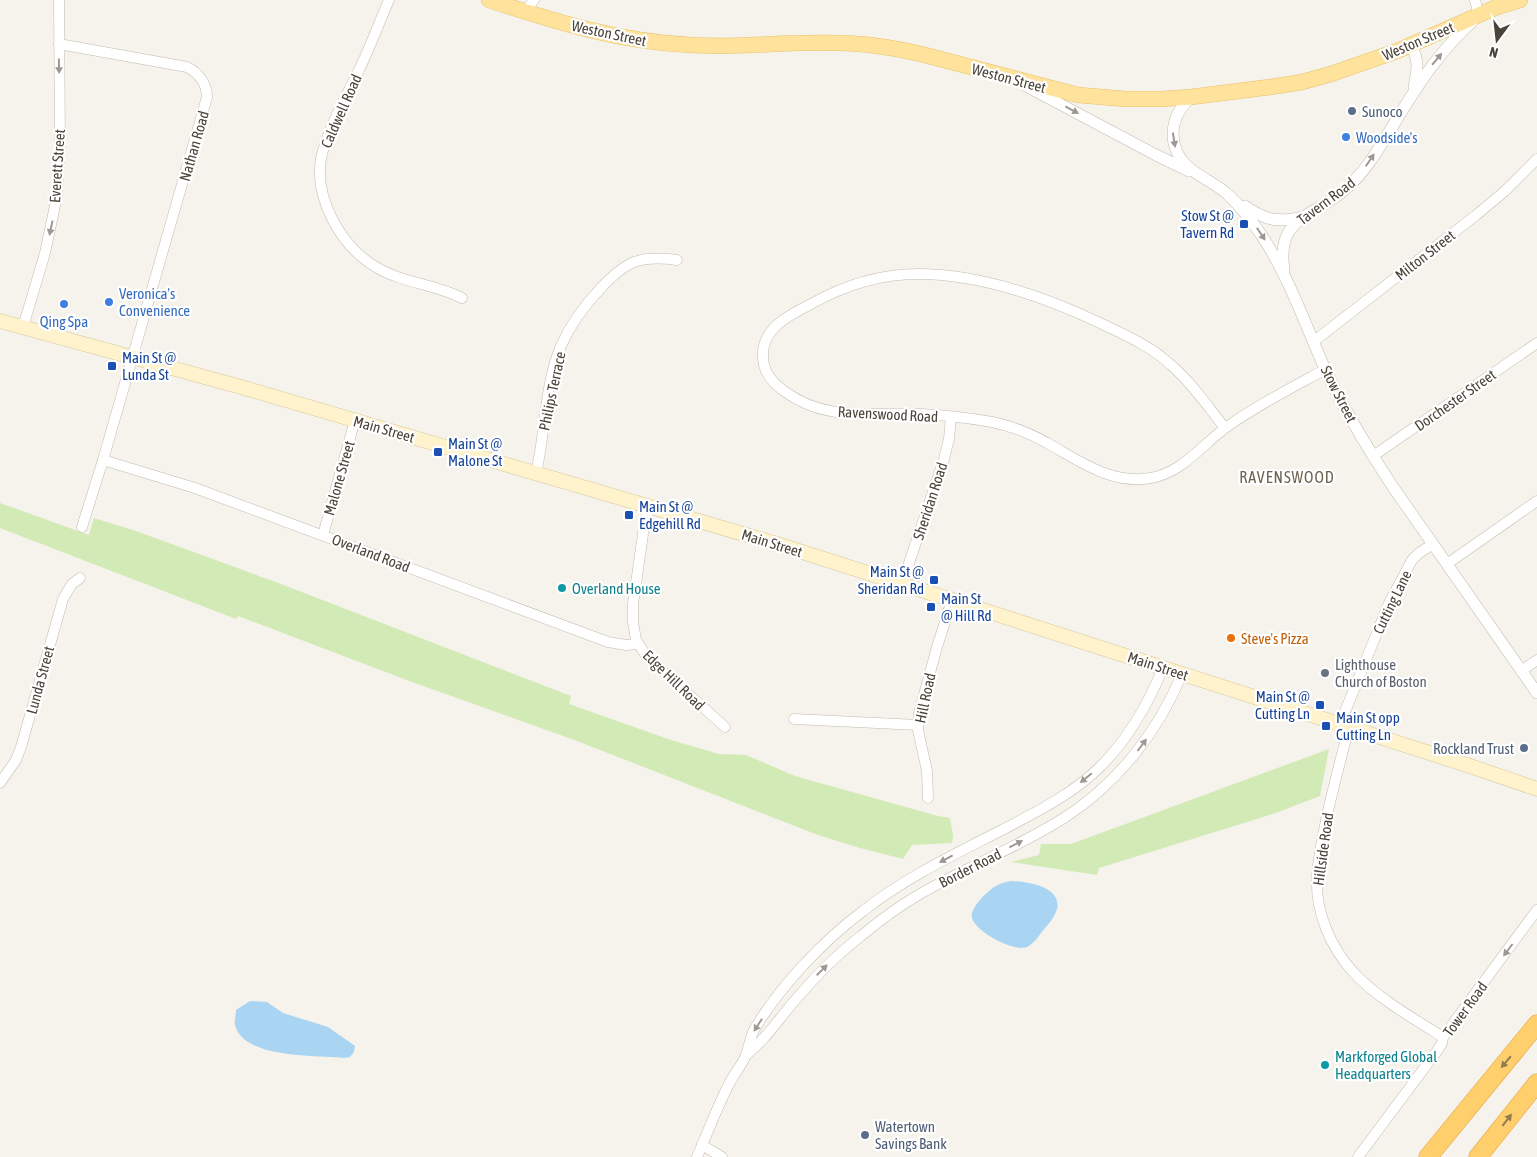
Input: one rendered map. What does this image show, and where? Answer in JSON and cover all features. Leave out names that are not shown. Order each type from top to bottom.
[{"type":"highway","points":[[1428,1157],[1537,1024]]},
{"type":"highway","points":[[1478,1157],[1537,1083]]},
{"type":"main road","name":"Weston Street","points":[[489,0],[530,6],[576,28],[646,42],[718,46],[821,43],[856,44],[915,53],[1057,90],[1098,97],[1149,100],[1191,97],[1302,82],[1346,70],[1479,16],[1505,2],[1520,0]]},
{"type":"main road","name":"Main Street","points":[[0,321],[355,420],[774,543],[1537,789]]},
{"type":"street","name":"Everett Street","points":[[23,327],[45,253],[57,196],[60,148],[59,0]]},
{"type":"street","name":"Caldwell Road","points":[[389,0],[359,71],[326,139],[320,168],[324,197],[331,217],[341,232],[355,249],[372,264],[389,274],[442,289],[462,298]]},
{"type":"street","points":[[1475,0],[1479,16]]},
{"type":"street","name":"Tavern Road","points":[[1285,274],[1282,255],[1284,242],[1292,227],[1304,216],[1325,205],[1343,192],[1358,177],[1435,61],[1453,40],[1479,16]]},
{"type":"street","name":"Nathan Road","points":[[59,44],[186,67],[196,72],[207,92],[205,110],[133,357]]},
{"type":"street","points":[[1409,99],[1418,66],[1417,58],[1411,45]]},
{"type":"street","points":[[996,74],[1033,90],[1156,155],[1202,176]]},
{"type":"street","name":"Stow Street","points":[[1191,97],[1184,104],[1173,128],[1173,141],[1178,155],[1183,162],[1223,190],[1238,204],[1268,245],[1285,274],[1326,369],[1373,456],[1537,693]]},
{"type":"street","name":"Milton Street","points":[[1314,342],[1475,216],[1535,164]]},
{"type":"street","points":[[1223,190],[1255,213],[1267,219],[1279,220],[1304,216]]},
{"type":"street","name":"Philips Terrace","points":[[536,473],[554,369],[562,345],[579,315],[608,280],[632,262],[649,258],[677,260]]},
{"type":"street","name":"Ravenswood Road","points":[[1225,428],[1184,378],[1167,361],[1143,345],[1057,304],[1010,289],[956,277],[916,274],[894,276],[847,287],[818,300],[784,319],[774,328],[765,341],[763,360],[771,379],[797,400],[812,406],[828,411],[854,414],[907,413],[993,422],[1019,429],[1099,472],[1128,479],[1155,477],[1178,468],[1225,428],[1326,369]]},
{"type":"street","name":"Dorchester Street","points":[[1373,456],[1537,343]]},
{"type":"street","points":[[82,527],[133,357]]},
{"type":"street","name":"Sheridan Road","points":[[902,584],[944,459],[951,417]]},
{"type":"street","name":"Malone Street","points":[[322,535],[355,420]]},
{"type":"street","name":"Overland Road","points":[[103,460],[195,488],[608,642],[626,645],[638,644]]},
{"type":"street","points":[[1447,564],[1537,501]]},
{"type":"street","name":"Edge Hill Road","points":[[649,506],[645,520],[633,604],[633,627],[638,644],[648,657],[726,727]]},
{"type":"street","name":"Cutting Lane","points":[[1345,726],[1375,635],[1386,608],[1412,560],[1433,544]]},
{"type":"street","name":"Lunda Street","points":[[0,783],[13,766],[21,747],[63,599],[69,588],[80,578]]},
{"type":"street","name":"Hill Road","points":[[928,798],[927,771],[918,725],[922,697],[952,600]]},
{"type":"street","points":[[1521,670],[1537,660]]},
{"type":"street","name":"Border Road","points":[[697,1157],[727,1089],[746,1056],[749,1042],[755,1030],[783,990],[808,961],[827,942],[880,898],[923,872],[1044,808],[1100,767],[1140,716],[1163,668]]},
{"type":"street","name":"Border Road","points":[[746,1056],[762,1042],[789,1006],[840,952],[879,921],[920,894],[1052,825],[1100,791],[1130,760],[1147,738],[1171,700],[1182,674]]},
{"type":"street","points":[[794,719],[918,725]]},
{"type":"street","name":"Hillside Road","points":[[1345,726],[1318,866],[1317,892],[1322,916],[1335,948],[1355,974],[1377,993],[1442,1037]]},
{"type":"street","name":"Tower Road","points":[[1358,1157],[1438,1051],[1442,1037],[1537,910]]},
{"type":"street","points":[[702,1145],[722,1157]]},
{"type":"green space","points":[[0,503],[89,535],[94,518],[136,531],[281,584],[571,696],[569,704],[671,740],[719,754],[746,755],[795,776],[950,818],[953,835],[952,843],[912,845],[903,859],[818,835],[577,741],[412,682],[238,616],[236,619],[0,528]]},
{"type":"green space","points":[[1329,749],[1320,796],[1273,814],[1099,868],[1097,875],[1011,862],[1039,855],[1041,844],[1071,844]]},
{"type":"water","points":[[1011,881],[1043,887],[1056,898],[1057,906],[1054,916],[1030,946],[1027,947],[1013,947],[996,940],[980,929],[972,918],[973,910],[984,896],[998,885]]},
{"type":"water","points":[[250,1001],[267,1002],[283,1013],[328,1027],[355,1046],[354,1052],[350,1057],[344,1058],[300,1055],[266,1050],[252,1044],[241,1036],[235,1025],[236,1010]]},
{"type":"place","name":"Sunoco","points":[[1352,111]]},
{"type":"place","name":"Woodside's","points":[[1346,137]]},
{"type":"place","name":"Stow St @ Tavern Rd","points":[[1244,224]]},
{"type":"place","name":"Veronica's Convenience","points":[[109,302]]},
{"type":"place","name":"Qing Spa","points":[[64,304]]},
{"type":"place","name":"Main St @ Lunda St","points":[[112,366]]},
{"type":"place","name":"Main St @ Malone St","points":[[438,452]]},
{"type":"place","name":"Main St @ Edgehill Rd","points":[[629,515]]},
{"type":"place","name":"Main St @ Sheridan Rd","points":[[934,580]]},
{"type":"place","name":"Overland House","points":[[562,588]]},
{"type":"place","name":"Main St @ Hill Rd","points":[[931,607]]},
{"type":"place","name":"Steve's Pizza","points":[[1231,638]]},
{"type":"place","name":"Lighthouse Church of Boston","points":[[1325,673]]},
{"type":"place","name":"Main St @ Cutting Ln","points":[[1320,705]]},
{"type":"place","name":"Main St opp Cutting Ln","points":[[1326,726]]},
{"type":"place","name":"Rockland Trust","points":[[1524,748]]},
{"type":"place","name":"Markforged Global Headquarters","points":[[1325,1065]]},
{"type":"place","name":"Watertown Savings Bank","points":[[865,1135]]},
{"type":"district","name":"RAVENSWOOD","points":[[1287,477]]}]
